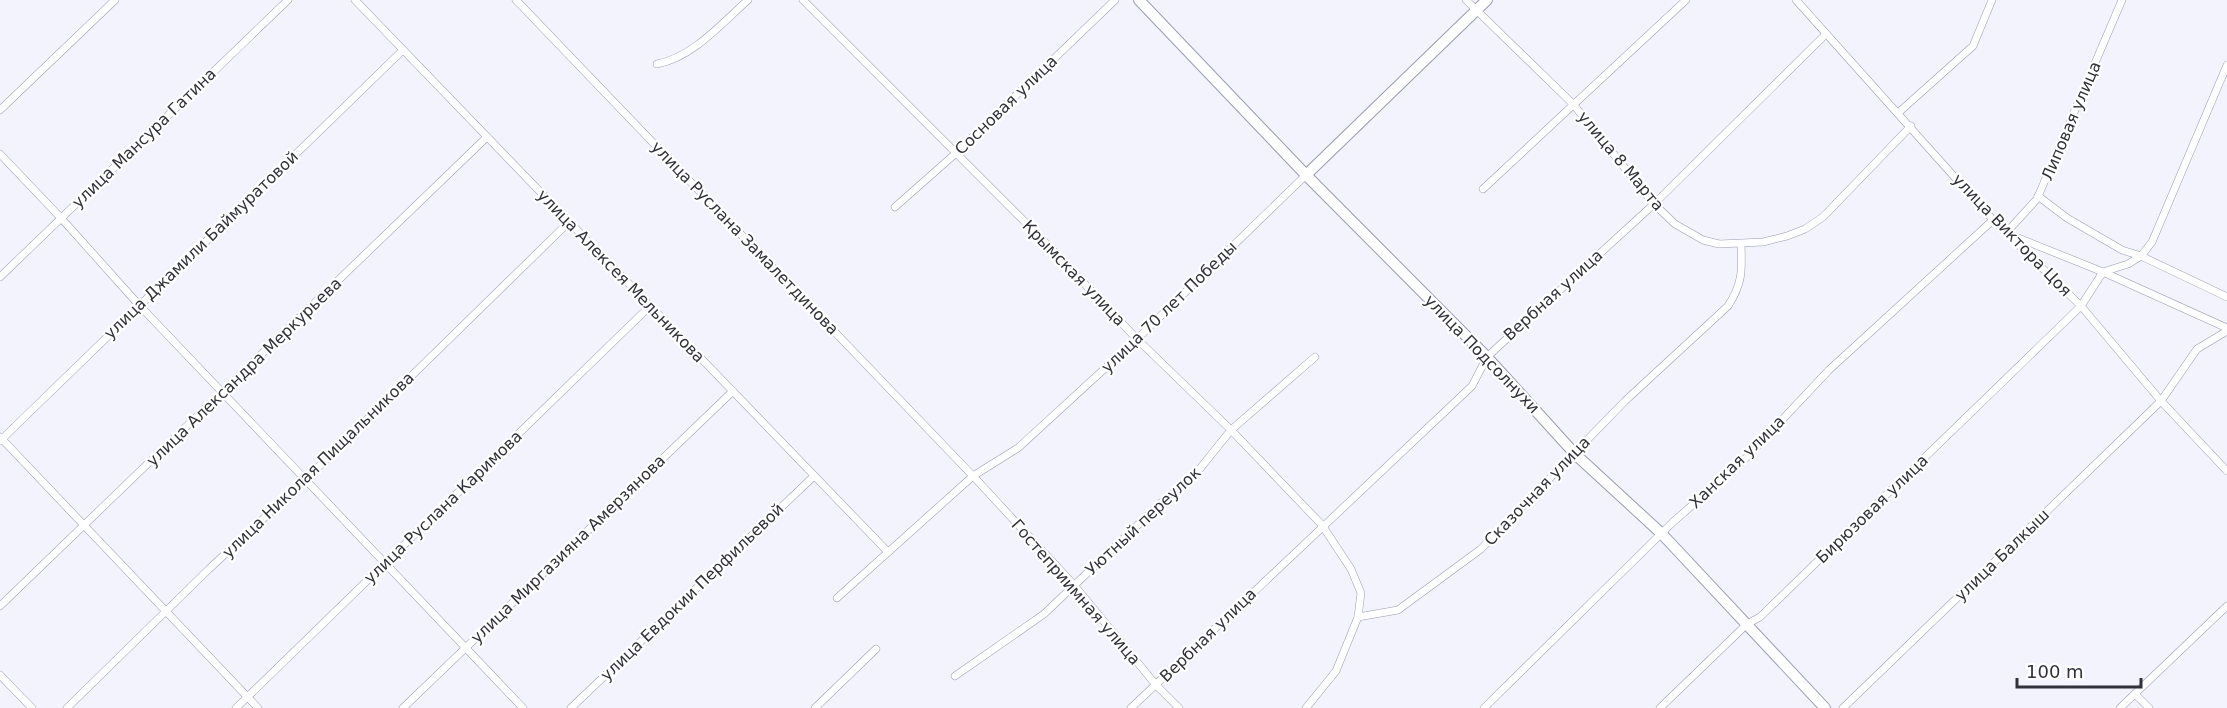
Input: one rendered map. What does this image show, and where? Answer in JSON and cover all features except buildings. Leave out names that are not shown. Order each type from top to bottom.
[{"type":"street","points":[[0,110],[115,0]]},
{"type":"street","name":"улица Мансура Гатина","points":[[0,277],[288,0]]},
{"type":"street","name":"улица Алексея Мельникова","points":[[355,0],[888,552]]},
{"type":"street","name":"улица Руслана Замалетдинова","points":[[516,0],[973,476]]},
{"type":"street","points":[[657,64],[673,61],[685,54],[748,0]]},
{"type":"street","name":"Крымская улица","points":[[803,0],[1042,239],[1137,339],[1231,430],[1322,525],[1351,570],[1361,593],[1358,617]]},
{"type":"street","name":"Сосновая улица","points":[[895,207],[955,154],[1115,0]]},
{"type":"street","name":"улица Подсолнухи","points":[[1139,0],[1306,175],[1487,357],[1575,454],[1662,534],[1825,708]]},
{"type":"street","name":"улица 8 Марта","points":[[1466,0],[1573,104],[1654,204],[1675,224],[1690,234],[1719,244],[1763,242],[1805,229],[1823,217],[1911,126]]},
{"type":"street","name":"улица 70 лет Победы","points":[[837,598],[973,476],[1018,448],[1137,339],[1487,0]]},
{"type":"street","points":[[1484,189],[1686,0]]},
{"type":"street","name":"улица Виктора Цоя","points":[[1796,0],[2006,233],[2081,306],[2161,401],[2227,471]]},
{"type":"street","points":[[1898,113],[1972,46],[1992,0]]},
{"type":"street","name":"Липовая улица","points":[[2006,233],[2038,196],[2122,0]]},
{"type":"street","name":"Вербная улица","points":[[1131,708],[1322,525],[1472,386],[1487,357],[1654,204],[1826,34]]},
{"type":"street","name":"улица Джамили Баймуратовой","points":[[1,439],[403,50]]},
{"type":"street","points":[[2103,272],[2112,267],[2128,264],[2141,256],[2151,242],[2227,65]]},
{"type":"street","name":"улица Александра Меркурьева","points":[[0,606],[487,137]]},
{"type":"street","points":[[0,154],[222,393],[523,708]]},
{"type":"street","points":[[2038,196],[2067,218],[2122,250],[2141,256],[2227,297]]},
{"type":"street","name":"Ханская улица","points":[[1484,708],[1662,534],[1746,458],[1828,370],[1993,219]]},
{"type":"street","name":"улица Николая Пищальникова","points":[[67,708],[569,222]]},
{"type":"street","points":[[2006,233],[2103,272],[2227,330]]},
{"type":"street","name":"Сказочная улица","points":[[1358,617],[1398,610],[1481,549],[1624,401],[1728,306],[1738,291],[1742,276],[1741,244]]},
{"type":"street","name":"Бирюзовая улица","points":[[1660,708],[1747,624],[1760,617],[2081,306],[2103,272]]},
{"type":"street","name":"улица Руслана Каримова","points":[[236,708],[650,306]]},
{"type":"street","name":"улица Балкыш","points":[[1843,708],[2161,401],[2197,349],[2227,330]]},
{"type":"street","name":"Уютный переулок","points":[[955,676],[1044,614],[1161,502],[1194,476],[1231,430],[1314,357]]},
{"type":"street","name":"улица Миргазияна Амерзянова","points":[[403,708],[732,391]]},
{"type":"street","points":[[1,439],[258,708]]},
{"type":"street","name":"улица Евдокии Перфильевой","points":[[571,708],[814,476]]},
{"type":"street","name":"Гостеприимная улица","points":[[973,476],[1074,585],[1156,685],[1179,708]]},
{"type":"street","points":[[2120,708],[2227,606]]},
{"type":"street","points":[[1306,708],[1336,671],[1358,617]]},
{"type":"street","points":[[815,708],[876,649]]},
{"type":"street","points":[[0,675],[32,708]]},
{"type":"street","points":[[2135,694],[2149,708]]}]
